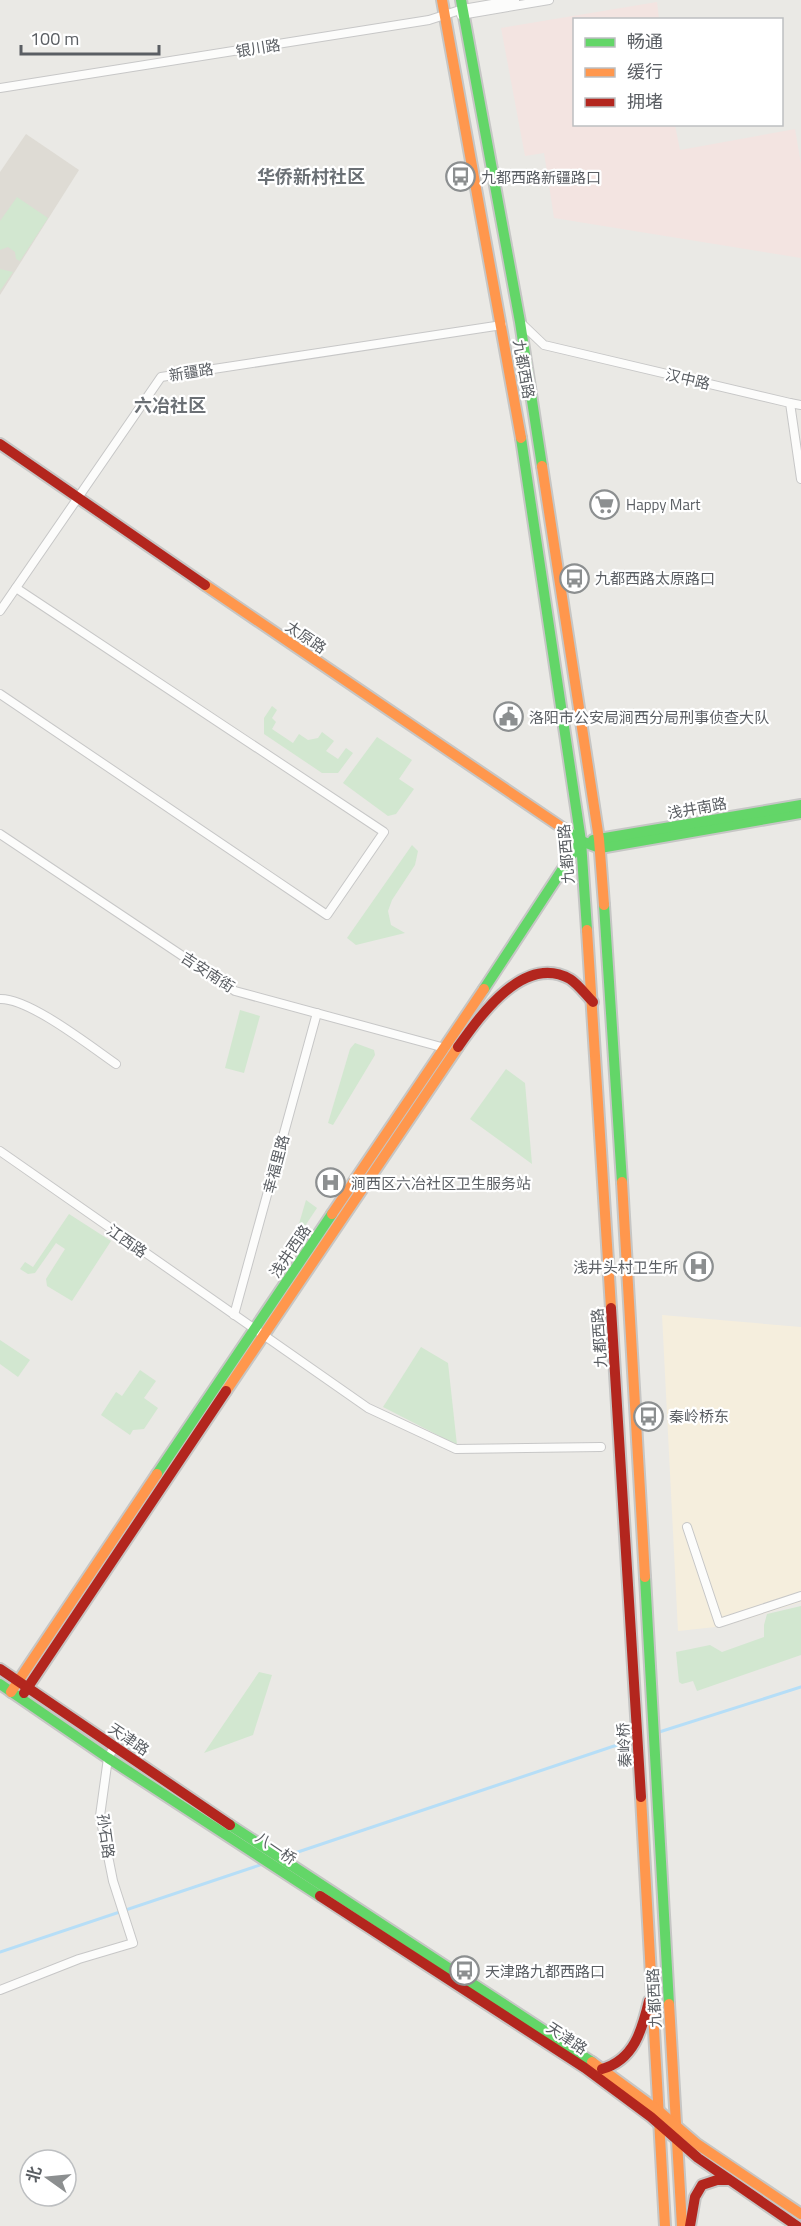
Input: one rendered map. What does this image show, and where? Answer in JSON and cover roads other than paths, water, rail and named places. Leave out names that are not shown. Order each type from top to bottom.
[{"type":"main road","name":"九都西路","points":[[442,0],[502,325],[581,841],[637,1714]]},
{"type":"main road","name":"九都西路","points":[[463,8],[520,322],[599,844],[612,1013],[653,1711]]},
{"type":"main road","name":"太原路","points":[[0,444],[311,659],[581,841],[599,844]]},
{"type":"main road","name":"浅井南路","points":[[599,844],[801,805]]},
{"type":"main road","name":"浅井南路","points":[[599,844],[801,813]]},
{"type":"main road","name":"浅井西路","points":[[16,1695],[259,1333],[581,841]]},
{"type":"main road","name":"浅井西路","points":[[259,1333],[436,1079],[497,996],[518,980],[537,972],[557,973],[581,988],[592,1002]]},
{"type":"main road","name":"天津路","points":[[0,1669],[242,1833]]},
{"type":"main road","name":"天津路","points":[[0,1684],[108,1758],[225,1832]]},
{"type":"main road","name":"秦岭桥","points":[[653,1711],[657,1768]]},
{"type":"main road","name":"秦岭桥","points":[[637,1714],[641,1775]]},
{"type":"main road","name":"九都西路","points":[[657,1768],[682,2226]]},
{"type":"main road","name":"九都西路","points":[[641,1775],[665,2226]]},
{"type":"main road","name":"八一桥","points":[[225,1832],[310,1889]]},
{"type":"main road","name":"八一桥","points":[[242,1833],[323,1887]]},
{"type":"main road","name":"天津路","points":[[323,1887],[602,2069],[697,2144],[801,2214]]},
{"type":"main road","name":"天津路","points":[[310,1889],[585,2068],[698,2158],[798,2226]]},
{"type":"main road","points":[[602,2069],[619,2062],[632,2049],[644,2023],[653,1985]]},
{"type":"main road","points":[[690,2226],[696,2194],[702,2183],[712,2179],[729,2180]]},
{"type":"street","name":"银川路","points":[[0,88],[417,22],[445,16],[463,8],[515,0]]},
{"type":"street","name":"银川路","points":[[463,8],[549,0]]},
{"type":"street","name":"汉中路","points":[[520,322],[544,345],[801,405]]},
{"type":"street","name":"新疆路","points":[[0,611],[161,377],[502,325]]},
{"type":"street","points":[[790,403],[801,479]]},
{"type":"street","points":[[0,694],[327,915],[384,832],[16,588]]},
{"type":"street","name":"吉安南街","points":[[0,834],[235,991],[445,1048]]},
{"type":"street","points":[[0,999],[19,1002],[39,1012],[116,1064]]},
{"type":"street","name":"幸福里路","points":[[234,1316],[317,1013]]},
{"type":"street","name":"江西路","points":[[0,1151],[368,1408],[456,1449],[601,1447]]},
{"type":"street","points":[[687,1527],[719,1623],[801,1596]]},
{"type":"street","name":"孙石路","points":[[0,1990],[79,1959],[133,1942],[113,1881],[100,1816],[108,1758],[114,1747]]},
{"type":"waterway","points":[[656,1733],[801,1687]]},
{"type":"waterway","points":[[283,1857],[635,1739]]},
{"type":"waterway","points":[[0,1952],[266,1863]]},
{"type":"place","name":"九都西路新疆路口","points":[[460,177]]},
{"type":"place","name":"Happy Mart","points":[[605,504]]},
{"type":"place","name":"九都西路太原路口","points":[[574,578]]},
{"type":"place","name":"洛阳市公安局涧西分局刑事侦查大队","points":[[508,717]]},
{"type":"place","name":"涧西区六冶社区卫生服务站","points":[[330,1183]]},
{"type":"place","name":"浅井头村卫生所","points":[[699,1267]]},
{"type":"place","name":"秦岭桥东","points":[[648,1416]]},
{"type":"place","name":"天津路九都西路口","points":[[464,1971]]},
{"type":"district","name":"华侨新村社区","points":[[311,176]]},
{"type":"district","name":"六冶社区","points":[[170,405]]}]
